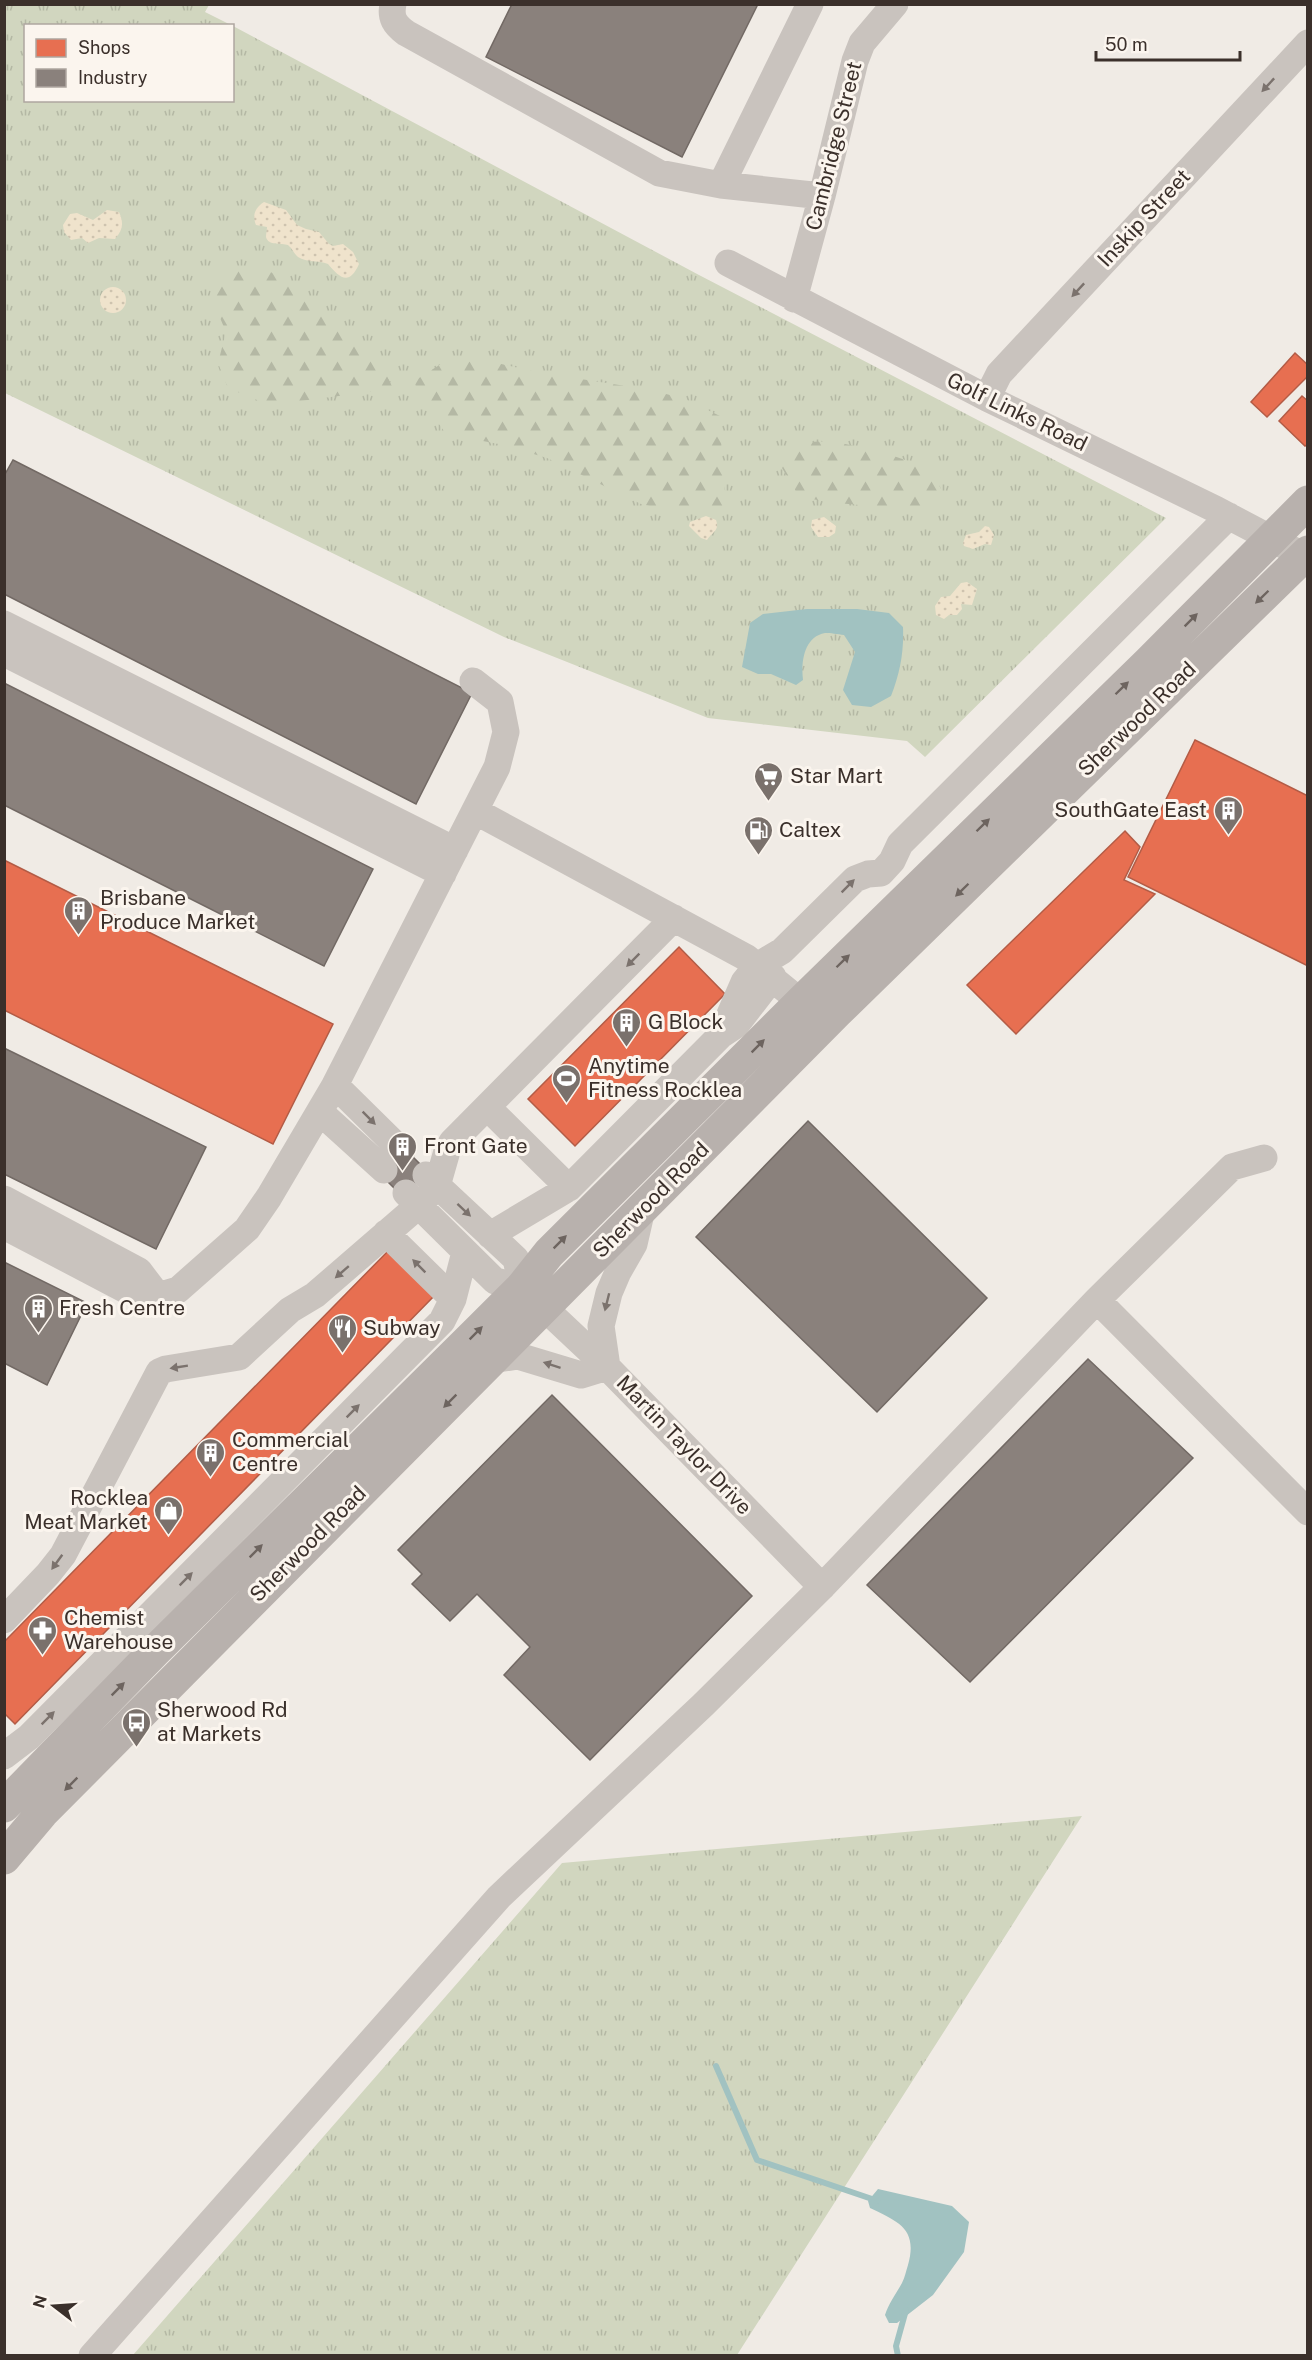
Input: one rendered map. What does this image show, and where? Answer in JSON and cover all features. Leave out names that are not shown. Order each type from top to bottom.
[{"type":"main road","name":"Sherwood Road","points":[[4,1858],[42,1813],[491,1360],[532,1297],[549,1253],[1308,502]]},
{"type":"main road","name":"Sherwood Road","points":[[9,1791],[410,1399],[642,1209],[837,1012],[1306,555]]},
{"type":"street","points":[[393,4],[391,13],[395,25],[406,33],[659,172],[722,185],[822,196]]},
{"type":"street","points":[[722,185],[810,4]]},
{"type":"street","name":"Cambridge Street","points":[[794,299],[855,61],[862,43],[895,4]]},
{"type":"street","name":"Inskip Street","points":[[987,398],[999,374],[1308,43]]},
{"type":"street","name":"Golf Links Road","points":[[728,264],[987,398],[1306,555]]},
{"type":"street","points":[[881,873],[892,861],[900,844],[1229,516]]},
{"type":"street","points":[[4,624],[449,862]]},
{"type":"street","points":[[4,653],[449,862]]},
{"type":"street","points":[[4,1226],[126,1290],[158,1296],[178,1290],[246,1228],[274,1188],[335,1085],[497,767],[506,732],[500,702],[473,681]]},
{"type":"street","points":[[475,811],[747,958],[801,1002],[837,1012]]},
{"type":"street","points":[[490,1235],[569,1188],[721,1035],[736,1024],[765,971],[782,951],[855,879],[868,874],[881,873],[907,883],[923,883]]},
{"type":"street","points":[[4,1620],[63,1555],[159,1372],[239,1358],[290,1310],[315,1295],[386,1233],[412,1199],[431,1180],[452,1142],[487,1107],[663,912]]},
{"type":"street","points":[[320,1112],[393,1161],[335,1085]]},
{"type":"street","points":[[487,1107],[569,1188]]},
{"type":"street","points":[[92,2355],[499,1897],[703,1705],[822,1587],[1097,1300],[1232,1167],[1264,1158]]},
{"type":"street","points":[[431,1180],[516,1260],[532,1297]]},
{"type":"street","points":[[4,1199],[138,1271],[158,1296]]},
{"type":"street","points":[[412,1199],[495,1281],[532,1297]]},
{"type":"street","points":[[491,1360],[518,1356],[580,1375],[607,1367],[602,1326],[609,1293],[634,1244],[642,1209]]},
{"type":"street","points":[[386,1233],[453,1299]]},
{"type":"street","points":[[4,1756],[29,1737],[442,1321],[453,1299],[465,1252]]},
{"type":"street","name":"Martin Taylor Drive","points":[[532,1297],[607,1367],[822,1587]]},
{"type":"street","points":[[1097,1300],[1308,1512]]},
{"type":"street","points":[[384,1380],[410,1399]]},
{"type":"street","points":[[9,1791],[42,1813]]},
{"type":"green space","points":[[4,5],[209,5],[205,12],[229,24],[24,24],[24,102],[234,102],[234,27],[699,275],[1166,518],[925,757],[907,741],[708,718],[504,637],[5,393]]},
{"type":"green space","points":[[230,265],[266,269],[301,291],[330,318],[358,337],[386,372],[393,389],[269,405],[228,388],[218,363],[226,332],[218,313],[209,303],[214,270]]},
{"type":"green space","points":[[484,360],[536,372],[651,390],[685,399],[722,417],[721,461],[727,506],[685,514],[641,504],[547,458],[504,445],[446,434],[419,395],[414,381],[441,364]]},
{"type":"green space","points":[[832,441],[885,453],[931,469],[943,493],[926,511],[826,502],[799,496],[779,463],[808,442]]},
{"type":"green space","points":[[1082,1816],[737,2355],[133,2355],[562,1863]]},
{"type":"sand","points":[[264,202],[286,210],[297,225],[319,232],[329,244],[333,246],[343,244],[353,252],[359,264],[351,276],[344,278],[328,264],[301,259],[288,245],[269,242],[266,237],[267,227],[256,225],[254,218],[256,209]]},
{"type":"sand","points":[[107,210],[119,212],[122,220],[120,233],[115,239],[99,238],[88,243],[82,238],[71,240],[64,232],[63,225],[70,214],[77,213],[93,220]]},
{"type":"sand","points":[[113,287],[122,291],[126,300],[122,309],[113,313],[104,309],[100,300],[104,291]]},
{"type":"sand","points":[[706,516],[716,520],[717,524],[716,529],[707,540],[701,538],[689,526],[690,522]]},
{"type":"sand","points":[[824,517],[836,526],[835,533],[829,537],[818,537],[811,527],[812,520]]},
{"type":"sand","points":[[985,526],[989,527],[994,535],[991,545],[985,544],[973,549],[964,546],[966,535],[979,532]]},
{"type":"sand","points":[[967,582],[977,589],[972,605],[961,604],[962,609],[957,615],[949,615],[944,619],[936,615],[935,606],[941,597],[950,596],[961,583]]},
{"type":"water","points":[[807,609],[857,609],[889,613],[903,627],[901,662],[891,696],[871,707],[852,705],[843,690],[855,652],[844,635],[825,633],[812,640],[803,659],[803,680],[796,685],[771,674],[758,674],[742,667],[750,623],[763,614]]},
{"type":"water","points":[[878,2189],[952,2206],[969,2222],[964,2252],[933,2295],[897,2323],[889,2323],[885,2315],[904,2278],[910,2243],[904,2228],[870,2208],[868,2201]]},
{"type":"building: Shops","points":[[1295,353],[1308,365],[1308,376],[1267,417],[1251,402]]},
{"type":"building: Shops","points":[[1302,396],[1308,401],[1308,444],[1305,446],[1279,421]]},
{"type":"building: Shops","name":"SouthGate East","points":[[1195,740],[1308,796],[1308,966],[1128,877]]},
{"type":"building: Shops","name":"SouthGate East","points":[[1125,831],[1140,847],[1124,880],[1155,894],[1016,1034],[967,985]]},
{"type":"building: Shops","name":"Brisbane Produce Market","points":[[4,860],[333,1024],[273,1144],[4,1010]]},
{"type":"building: Shops","name":"G Block","points":[[679,947],[725,994],[575,1146],[528,1099]]},
{"type":"building: Shops","name":"Commercial Centre","points":[[390,1249],[436,1294],[15,1724],[4,1713],[4,1642]]},
{"type":"building: Industry","points":[[512,4],[758,4],[682,157],[486,57]]},
{"type":"building: Industry","points":[[13,460],[472,693],[416,804],[4,594],[4,476]]},
{"type":"building: Industry","points":[[4,683],[373,869],[324,966],[4,805]]},
{"type":"building: Industry","points":[[4,1048],[206,1147],[156,1249],[4,1174]]},
{"type":"building: Industry","points":[[808,1121],[987,1298],[877,1412],[696,1237]]},
{"type":"building: Industry","name":"Front Gate","points":[[404,1148],[427,1171],[402,1196],[380,1174]]},
{"type":"building: Industry","name":"Fresh Centre","points":[[4,1262],[87,1303],[47,1385],[4,1363]]},
{"type":"building: Industry","points":[[1088,1359],[1193,1458],[970,1682],[867,1585]]},
{"type":"building: Industry","points":[[552,1395],[752,1596],[590,1760],[504,1675],[530,1647],[477,1594],[450,1621],[412,1584],[422,1574],[398,1550]]},
{"type":"waterway","points":[[716,2066],[757,2160],[878,2201]]},
{"type":"waterway","points":[[898,2356],[896,2346],[906,2310]]},
{"type":"place","name":"Star Mart","points":[[769,802]]},
{"type":"place","name":"SouthGate East","points":[[1228,836]]},
{"type":"place","name":"Caltex","points":[[758,856]]},
{"type":"place","name":"Brisbane Produce Market","points":[[79,936]]},
{"type":"place","name":"G Block","points":[[627,1048]]},
{"type":"place","name":"Anytime Fitness Rocklea","points":[[567,1104]]},
{"type":"place","name":"Front Gate","points":[[403,1172]]},
{"type":"place","name":"Fresh Centre","points":[[38,1334]]},
{"type":"place","name":"Subway","points":[[342,1354]]},
{"type":"place","name":"Commercial Centre","points":[[211,1478]]},
{"type":"place","name":"Rocklea Meat Market","points":[[169,1536]]},
{"type":"place","name":"Chemist Warehouse","points":[[43,1656]]},
{"type":"place","name":"Sherwood Rd at Markets","points":[[136,1748]]}]
